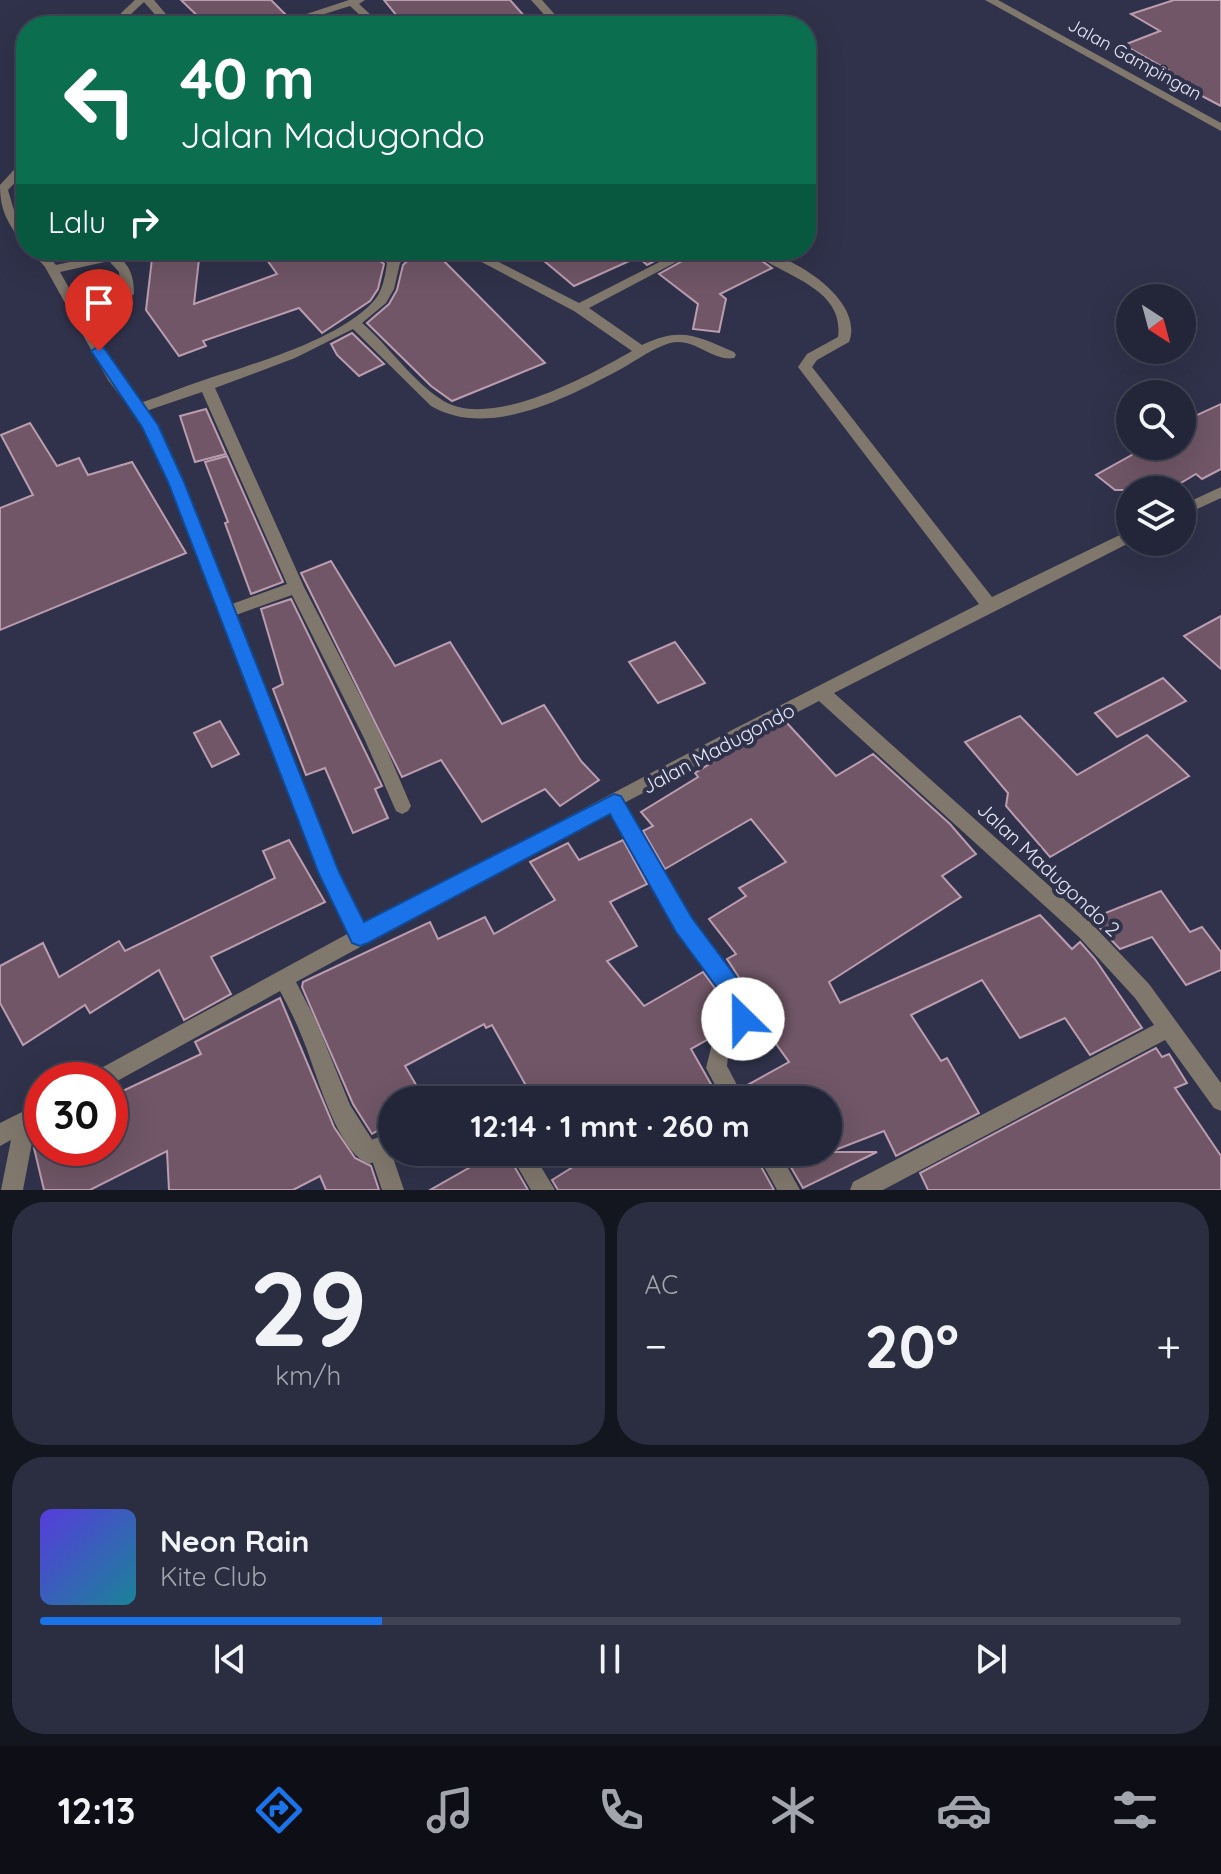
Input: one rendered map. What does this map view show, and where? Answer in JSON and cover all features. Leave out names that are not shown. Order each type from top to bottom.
[{"type":"street","points":[[125,16],[141,0]]},
{"type":"street","points":[[148,0],[162,16]]},
{"type":"street","points":[[536,0],[551,16]]},
{"type":"street","name":"Jalan Gampingan","points":[[990,0],[1221,128]]},
{"type":"street","points":[[308,16],[358,1]]},
{"type":"street","points":[[16,175],[2,190],[10,217],[16,225]]},
{"type":"street","points":[[44,260],[113,377],[150,425],[228,612],[329,874],[360,936]]},
{"type":"street","points":[[52,270],[97,260]]},
{"type":"street","points":[[84,326],[127,294],[128,276],[124,266],[115,260]]},
{"type":"street","points":[[137,409],[332,335],[373,310],[391,287],[397,260]]},
{"type":"street","points":[[485,260],[579,308],[641,351]]},
{"type":"street","points":[[579,308],[673,260]]},
{"type":"street","points":[[773,260],[813,283],[843,308],[848,319],[844,339],[812,357],[805,367],[989,605]]},
{"type":"street","points":[[353,322],[379,343],[429,395],[446,408],[466,413],[490,412],[553,396],[641,351],[674,339],[690,338],[729,355]]},
{"type":"street","points":[[206,384],[296,587],[373,738],[402,806]]},
{"type":"street","points":[[1196,504],[1221,492]]},
{"type":"street","name":"Jalan Madugondo","points":[[128,1064],[360,936],[614,802],[989,605],[1116,543]]},
{"type":"street","points":[[228,612],[296,587]]},
{"type":"street","name":"Jalan Madugondo 2","points":[[822,693],[1086,931],[1142,991],[1221,1101]]},
{"type":"street","points":[[614,802],[684,925],[737,997],[743,1019],[741,1028],[738,1037],[719,1051],[716,1068],[727,1086]]},
{"type":"street","points":[[284,978],[313,1035],[329,1084],[353,1136],[369,1153],[378,1149]]},
{"type":"street","points":[[861,1190],[1169,1028]]},
{"type":"street","points":[[0,1135],[24,1122]]},
{"type":"street","points":[[12,1190],[24,1150]]},
{"type":"street","points":[[389,1166],[393,1190]]},
{"type":"street","points":[[529,1166],[544,1190]]},
{"type":"street","points":[[775,1166],[789,1190]]},
{"type":"building","points":[[181,0],[271,0],[287,16],[198,16]]},
{"type":"building","points":[[384,0],[510,0],[524,16],[397,16]]},
{"type":"building","points":[[1174,0],[1221,0],[1221,106],[1160,74],[1168,70],[1124,45],[1160,31],[1131,14]]},
{"type":"building","points":[[152,260],[199,260],[194,304],[277,274],[267,260],[379,260],[384,264],[378,289],[370,301],[322,333],[299,308],[203,341],[206,346],[179,356],[146,310]]},
{"type":"building","points":[[408,260],[443,260],[545,363],[452,401],[431,386],[367,323],[389,304],[397,290],[403,265]]},
{"type":"building","points":[[543,260],[631,260],[574,286]]},
{"type":"building","points":[[684,260],[760,260],[772,268],[720,294],[726,299],[719,332],[693,329],[698,304],[659,274]]},
{"type":"building","points":[[352,333],[384,364],[359,376],[337,355],[331,344]]},
{"type":"building","points":[[1221,404],[1221,469],[1202,479],[1196,474],[1116,476],[1116,490],[1096,475],[1123,460],[1196,460],[1196,416]]},
{"type":"building","points":[[206,409],[226,454],[195,462],[180,416]]},
{"type":"building","points":[[30,423],[57,466],[79,458],[88,475],[132,462],[186,553],[0,630],[0,508],[33,495],[1,435]]},
{"type":"building","points":[[227,456],[283,582],[251,594],[205,462]]},
{"type":"building","points":[[331,561],[395,666],[450,642],[502,724],[544,705],[581,761],[599,780],[560,806],[545,789],[482,822],[441,760],[402,777],[301,573]]},
{"type":"building","points":[[291,599],[382,786],[375,789],[388,818],[353,833],[325,768],[306,775],[273,689],[283,684],[261,609]]},
{"type":"building","points":[[1221,616],[1221,669],[1184,636]]},
{"type":"building","points":[[675,642],[705,683],[658,703],[629,662]]},
{"type":"building","points":[[1163,678],[1186,701],[1117,737],[1095,713]]},
{"type":"building","points":[[1020,716],[1077,775],[1147,735],[1189,776],[1050,857],[1006,806],[1008,793],[965,742]]},
{"type":"building","points":[[220,721],[239,754],[212,767],[194,733]]},
{"type":"building","points":[[786,722],[836,776],[873,754],[950,824],[976,854],[942,876],[961,897],[829,982],[840,1003],[1040,915],[1072,949],[1080,942],[1142,1028],[1090,1055],[1065,1018],[1020,1038],[982,980],[911,1015],[941,1061],[947,1058],[979,1113],[896,1156],[884,1131],[842,1147],[842,1086],[746,1086],[789,1062],[754,1013],[746,988],[727,959],[736,954],[709,919],[746,896],[739,888],[786,862],[751,819],[665,869],[643,831],[653,826],[641,812],[698,777],[695,773]]},
{"type":"building","points":[[289,840],[325,902],[211,957],[231,994],[184,1020],[159,970],[90,1013],[85,1005],[23,1045],[0,1003],[0,966],[43,943],[59,977],[119,941],[125,951],[275,878],[263,851]]},
{"type":"building","points":[[623,840],[647,884],[610,902],[637,946],[607,961],[644,1006],[703,972],[725,1002],[730,1019],[728,1028],[691,1049],[712,1086],[526,1086],[492,1025],[486,1028],[484,1024],[405,1066],[417,1086],[378,1086],[378,1130],[372,1134],[353,1104],[302,987],[303,982],[430,922],[438,939],[485,917],[494,934],[555,900],[530,862],[568,843],[579,860]]},
{"type":"building","points":[[1161,891],[1190,932],[1202,927],[1221,952],[1221,970],[1186,985],[1152,937],[1120,949],[1098,926],[1105,920],[1100,915]]},
{"type":"building","points":[[280,998],[334,1127],[355,1158],[371,1166],[379,1190],[326,1190],[320,1176],[293,1190],[169,1190],[167,1151],[90,1190],[44,1190],[38,1166],[128,1166],[128,1088],[201,1054],[195,1042]]},
{"type":"building","points":[[1156,1048],[1162,1057],[1169,1054],[1187,1083],[1175,1088],[1221,1156],[1221,1190],[928,1190],[920,1173]]},
{"type":"building","points":[[842,1152],[877,1152],[803,1188],[790,1166],[842,1166]]},
{"type":"building","points":[[472,1166],[514,1166],[528,1190],[430,1190]]},
{"type":"building","points":[[574,1166],[761,1166],[774,1190],[558,1190],[552,1180]]},
{"type":"route","points":[[99,351],[113,377],[150,425],[176,482],[329,874],[360,936],[614,802],[684,925],[716,964],[737,997],[743,1019]]}]
